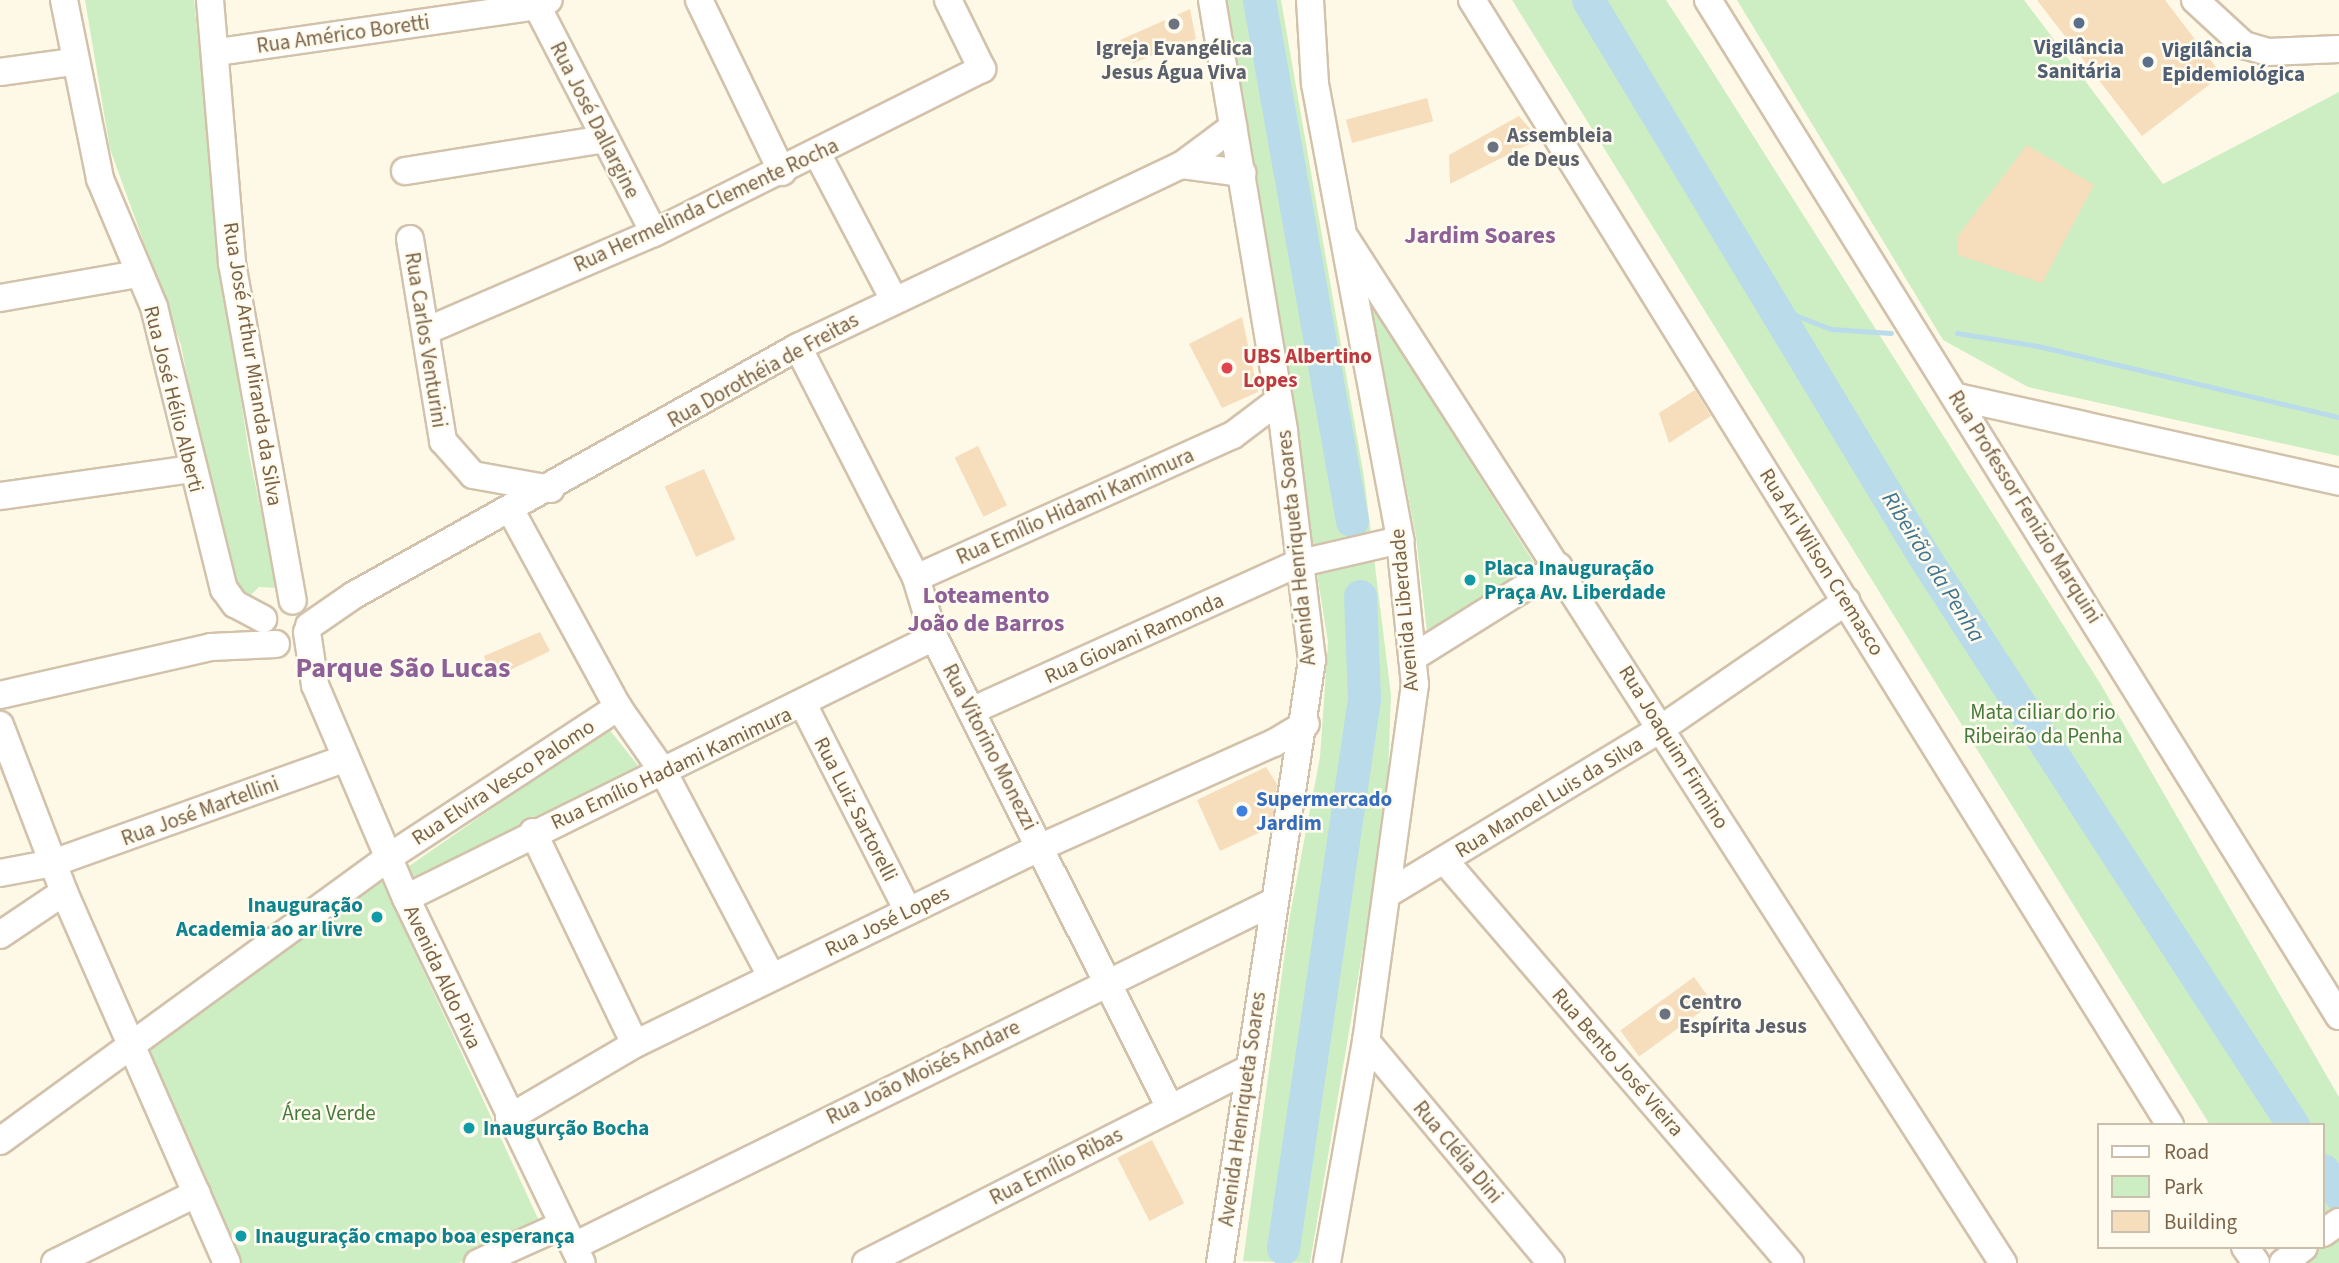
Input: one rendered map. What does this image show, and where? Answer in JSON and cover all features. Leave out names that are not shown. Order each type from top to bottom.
[{"type":"street","name":"Rua José Hélio Alberti","points":[[64,0],[73,62],[100,179],[154,307],[192,469],[224,589],[235,604],[263,620]]},
{"type":"street","name":"Rua José Arthur Miranda da Silva","points":[[210,0],[218,52],[232,263],[303,617]]},
{"type":"street","points":[[699,0],[782,172]]},
{"type":"street","name":"Rua Hermelinda Clemente Rocha","points":[[426,331],[654,233],[818,155],[982,69],[948,0]]},
{"type":"street","name":"Avenida Henriqueta Soares","points":[[1212,0],[1284,432],[1297,564],[1311,660],[1306,724],[1273,902],[1246,1070],[1220,1263]]},
{"type":"street","name":"Avenida Liberdade","points":[[1310,0],[1315,84],[1400,540],[1412,659],[1412,710],[1387,894],[1366,1041],[1327,1263]]},
{"type":"street","name":"Rua Ari Wilson Cremasco","points":[[1472,0],[1847,601],[2168,1123]]},
{"type":"street","name":"Rua Professor Fenizio Marquini","points":[[1708,0],[2339,1016]]},
{"type":"street","points":[[2195,0],[2244,45],[2278,53],[2339,49]]},
{"type":"street","name":"Rua Américo Boretti","points":[[218,52],[543,3]]},
{"type":"street","name":"Rua José Dallargine","points":[[543,3],[606,139],[654,233]]},
{"type":"street","points":[[0,72],[73,62]]},
{"type":"street","name":"Rua Dorothéia de Freitas","points":[[303,617],[354,595],[551,489],[798,347],[1182,165],[1233,127]]},
{"type":"street","points":[[405,171],[606,139]]},
{"type":"street","points":[[818,155],[894,300]]},
{"type":"street","points":[[1182,165],[1242,173]]},
{"type":"street","name":"Rua Joaquim Firmino","points":[[1343,234],[1559,566],[2003,1263]]},
{"type":"street","name":"Rua Carlos Venturini","points":[[410,239],[443,441],[456,462],[473,475],[551,489]]},
{"type":"street","points":[[0,298],[138,274]]},
{"type":"street","name":"Rua Vitorino Monezzi","points":[[798,347],[916,578],[934,638],[1170,1108]]},
{"type":"street","points":[[1957,397],[2339,482]]},
{"type":"street","name":"Rua Emílio Hidami Kamimura","points":[[916,578],[1233,435],[1278,401]]},
{"type":"street","name":"Rua Emílio Hidami Kamimura","points":[[1233,435],[1284,432]]},
{"type":"street","points":[[0,496],[192,469]]},
{"type":"street","name":"Rua Elvira Vesco Palomo","points":[[510,509],[618,707],[664,773],[771,976]]},
{"type":"street","name":"Rua Giovani Ramonda","points":[[971,711],[1297,564],[1400,540]]},
{"type":"street","points":[[1412,659],[1559,566]]},
{"type":"street","name":"Rua Manoel Luis da Silva","points":[[1387,894],[1662,729],[1847,601]]},
{"type":"street","points":[[0,695],[211,647],[297,643],[303,617],[278,602],[263,620],[211,647]]},
{"type":"street","name":"Avenida Aldo Piva","points":[[303,617],[315,685],[406,898],[509,1118],[573,1245]]},
{"type":"street","points":[[263,620],[265,634],[279,645]]},
{"type":"street","name":"Rua Emílio Hadami Kamimura","points":[[406,898],[533,832],[804,706],[934,638]]},
{"type":"street","name":"Avenida Aldo Piva","points":[[279,645],[315,685]]},
{"type":"street","name":"Rua Luiz Sartorelli","points":[[804,706],[908,911]]},
{"type":"street","name":"Rua Elvira Vesco Palomo","points":[[0,1141],[134,1046],[389,857],[618,707]]},
{"type":"street","name":"Rua José Lopes","points":[[509,1118],[635,1044],[771,976],[1041,847],[1274,743],[1306,724]]},
{"type":"street","points":[[0,725],[64,892],[134,1046],[227,1263]]},
{"type":"street","points":[[1274,743],[1299,757]]},
{"type":"street","name":"Rua José Martellini","points":[[0,873],[53,863],[346,758]]},
{"type":"street","points":[[533,832],[635,1044]]},
{"type":"street","name":"Rua Bento José Vieira","points":[[1445,861],[1790,1263]]},
{"type":"street","points":[[0,935],[64,892]]},
{"type":"street","name":"Rua João Moisés Andare","points":[[478,1263],[573,1245],[1106,981],[1273,902]]},
{"type":"street","name":"Rua Clélia Dini","points":[[1366,1041],[1551,1263]]},
{"type":"street","name":"Rua Emílio Ribas","points":[[866,1263],[1246,1070]]},
{"type":"street","points":[[55,1263],[197,1193]]},
{"type":"street","points":[[2283,1263],[2301,1249]]},
{"type":"green space","points":[[85,0],[194,0],[222,272],[249,454],[277,588],[259,587],[243,603],[207,480],[181,345],[110,149]]},
{"type":"green space","points":[[1224,0],[1281,0],[1364,477],[1391,695],[1387,806],[1310,1263],[1243,1261],[1290,915],[1320,757],[1328,642]]},
{"type":"green space","name":"Mata ciliar do rio Ribeirão da Penha","points":[[1512,0],[1666,0],[2100,683],[2339,1097],[2339,1263],[2295,1263],[2287,1249],[2325,1249],[2325,1123],[2209,1123]]},
{"type":"green space","points":[[1737,0],[2024,0],[2163,184],[2339,92],[2339,456],[2028,387],[1943,340]]},
{"type":"green space","points":[[1370,302],[1534,563],[1427,632],[1416,537]]},
{"type":"green space","points":[[608,728],[641,769],[406,884],[399,873]]},
{"type":"green space","name":"Área Verde","points":[[375,866],[541,1225],[459,1263],[234,1263],[143,1049]]},
{"type":"building","name":"Vigilância Epidemiológica","points":[[2037,0],[2165,0],[2222,75],[2142,136]]},
{"type":"building","name":"Igreja Evangélica Jesus Água Viva","points":[[1190,9],[1196,39],[1133,63],[1120,40]]},
{"type":"building","points":[[1427,98],[1433,121],[1352,143],[1346,120]]},
{"type":"building","name":"Assembleia de Deus","points":[[1519,116],[1539,139],[1450,184],[1449,155]]},
{"type":"building","points":[[2027,145],[2094,185],[2042,283],[1958,255],[1957,237]]},
{"type":"building","name":"UBS Albertino Lopes","points":[[1242,317],[1258,392],[1222,408],[1189,344]]},
{"type":"building","points":[[1695,390],[1711,416],[1669,443],[1659,413]]},
{"type":"building","points":[[978,446],[1007,505],[984,517],[955,457]]},
{"type":"building","points":[[704,469],[735,539],[696,557],[665,486]]},
{"type":"building","points":[[540,632],[550,651],[491,679],[484,656]]},
{"type":"building","name":"Supermercado Jardim","points":[[1266,767],[1277,784],[1271,827],[1220,851],[1197,800]]},
{"type":"building","name":"Centro Espírita Jesus","points":[[1694,977],[1713,1003],[1639,1056],[1620,1030]]},
{"type":"building","points":[[1152,1140],[1184,1203],[1149,1221],[1117,1158]]},
{"type":"waterway","points":[[1259,0],[1352,521]]},
{"type":"waterway","name":"Ribeirão da Penha","points":[[1588,0],[1923,555],[2292,1123]]},
{"type":"waterway","points":[[1774,307],[1831,329],[1891,333]]},
{"type":"waterway","points":[[1957,333],[2038,346],[2339,417]]},
{"type":"waterway","points":[[1283,1248],[1364,699],[1360,596]]},
{"type":"waterway","name":"Ribeirão da Penha","points":[[2325,1173],[2339,1194]]},
{"type":"place","name":"Vigilância Sanitária","points":[[2079,23]]},
{"type":"place","name":"Igreja Evangélica Jesus Água Viva","points":[[1174,24]]},
{"type":"place","name":"Vigilância Epidemiológica","points":[[2148,62]]},
{"type":"place","name":"Assembleia de Deus","points":[[1493,147]]},
{"type":"place","name":"UBS Albertino Lopes","points":[[1227,368]]},
{"type":"place","name":"Placa Inauguração Praça Av. Liberdade","points":[[1470,580]]},
{"type":"place","name":"Supermercado Jardim","points":[[1242,811]]},
{"type":"place","name":"Inauguração Academia ao ar livre","points":[[377,917]]},
{"type":"place","name":"Centro Espírita Jesus","points":[[1665,1014]]},
{"type":"place","name":"Inaugurção Bocha","points":[[469,1128]]},
{"type":"place","name":"Inauguração cmapo boa esperança","points":[[241,1236]]},
{"type":"district","name":"Jardim Soares","points":[[1480,236]]},
{"type":"district","name":"Loteamento João de Barros","points":[[986,610]]},
{"type":"district","name":"Parque São Lucas","points":[[403,668]]}]
